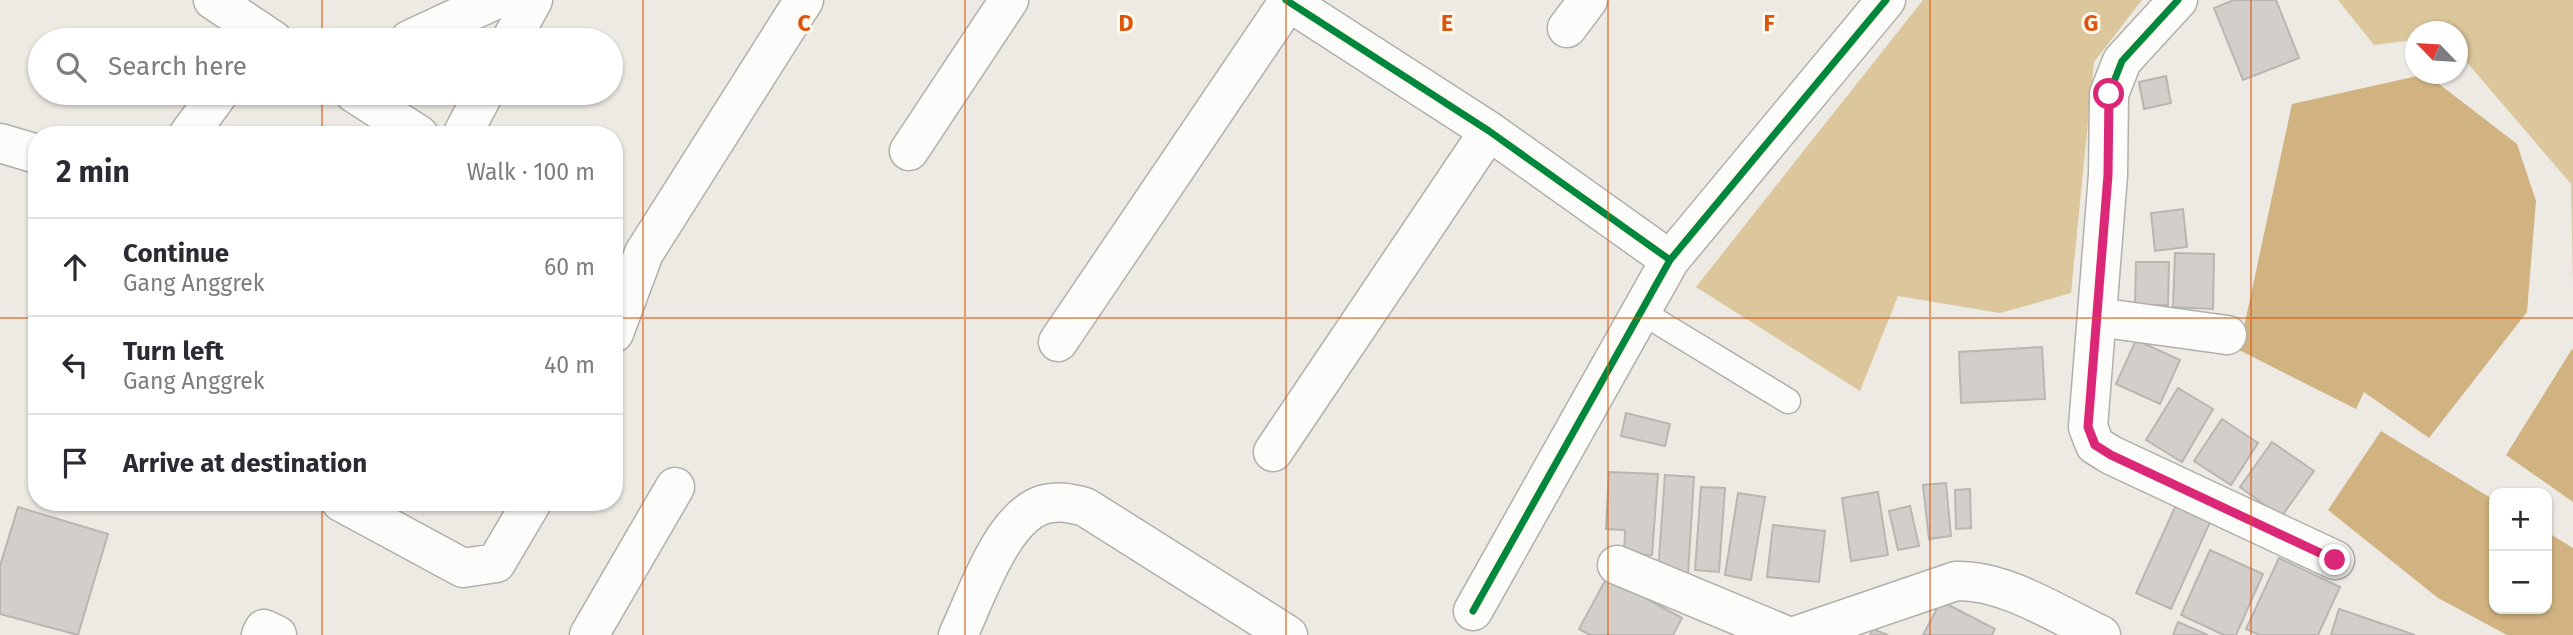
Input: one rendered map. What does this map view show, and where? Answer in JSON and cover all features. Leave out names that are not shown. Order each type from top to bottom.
[{"type":"street","points":[[213,0],[263,28]]},
{"type":"street","points":[[436,28],[495,0]]},
{"type":"street","points":[[518,28],[533,0]]},
{"type":"street","points":[[623,280],[629,245],[804,0]]},
{"type":"street","points":[[909,151],[1009,0]]},
{"type":"street","points":[[1473,611],[1670,260],[1886,0]]},
{"type":"street","points":[[2178,0],[2122,61],[2109,94],[2108,175],[2088,427],[2095,445],[2111,455],[2335,560]]},
{"type":"street","points":[[1058,342],[1287,1],[1489,131],[1670,260]]},
{"type":"street","points":[[195,126],[210,105]]},
{"type":"street","points":[[373,105],[405,126]]},
{"type":"street","points":[[467,126],[478,105]]},
{"type":"street","points":[[1273,452],[1489,131]]},
{"type":"street","points":[[0,143],[28,151]]},
{"type":"street","points":[[2097,317],[2227,335]]},
{"type":"street","points":[[589,635],[675,487]]},
{"type":"street","points":[[958,635],[1006,535],[1025,513],[1042,505],[1062,501],[1085,507],[1288,635]]},
{"type":"street","points":[[358,511],[463,568],[496,563],[527,511]]},
{"type":"street","points":[[1617,565],[1784,635]]},
{"type":"street","points":[[1798,635],[1956,581],[1976,581],[1999,587],[2101,635]]},
{"type":"street","points":[[261,635],[264,629],[277,635]]},
{"type":"lane","points":[[1640,311],[1788,401]]},
{"type":"shaded area","points":[[1923,0],[2142,0],[2094,62],[2071,293],[2000,313],[1898,296],[1860,391],[1696,287]]},
{"type":"shaded area","points":[[2338,0],[2573,0],[2573,285],[2571,184],[2468,64],[2468,21],[2405,21],[2405,41],[2374,45]]},
{"type":"shaded area","points":[[2405,79],[2405,84],[2439,84],[2517,144],[2536,201],[2527,312],[2429,438],[2364,392],[2356,409],[2239,350],[2292,104]]},
{"type":"shaded area","points":[[2573,350],[2573,502],[2506,455]]},
{"type":"shaded area","points":[[2381,431],[2489,497],[2489,614],[2552,614],[2552,535],[2573,548],[2573,635],[2507,635],[2438,598],[2328,510]]},
{"type":"building","points":[[2234,0],[2276,0],[2299,58],[2243,80],[2214,8]]},
{"type":"building","points":[[2166,76],[2171,103],[2144,109],[2139,82]]},
{"type":"building","points":[[2183,209],[2187,247],[2155,251],[2151,213]]},
{"type":"building","points":[[2175,253],[2214,254],[2213,309],[2173,307]]},
{"type":"building","points":[[2136,262],[2169,262],[2168,305],[2135,305]]},
{"type":"building","points":[[2136,340],[2180,360],[2160,404],[2116,384]]},
{"type":"building","points":[[2042,347],[2045,399],[1961,403],[1959,352]]},
{"type":"building","points":[[2178,388],[2213,409],[2182,462],[2146,440]]},
{"type":"building","points":[[1626,413],[1670,424],[1665,446],[1621,436]]},
{"type":"building","points":[[2222,419],[2258,443],[2231,485],[2194,461]]},
{"type":"building","points":[[2272,442],[2314,471],[2281,517],[2240,487]]},
{"type":"building","points":[[1609,472],[1658,474],[1652,555],[1624,554],[1625,530],[1606,529]]},
{"type":"building","points":[[1665,475],[1694,477],[1688,575],[1658,573]]},
{"type":"building","points":[[1946,483],[1951,536],[1929,539],[1923,485]]},
{"type":"building","points":[[1701,487],[1725,488],[1719,572],[1695,570]]},
{"type":"building","points":[[1970,489],[1971,528],[1956,529],[1955,490]]},
{"type":"building","points":[[1878,492],[1888,555],[1851,561],[1842,498]]},
{"type":"building","points":[[1738,493],[1765,497],[1751,580],[1725,575]]},
{"type":"building","points":[[2176,505],[2211,520],[2171,609],[2136,593]]},
{"type":"building","points":[[1910,506],[1919,546],[1898,550],[1889,511]]},
{"type":"building","points":[[18,507],[108,534],[78,635],[0,614],[0,566]]},
{"type":"building","points":[[1773,525],[1825,531],[1819,582],[1767,577]]},
{"type":"building","points":[[2210,550],[2263,574],[2236,635],[2224,635],[2181,615]]},
{"type":"building","points":[[2279,558],[2340,587],[2318,635],[2259,635],[2246,629]]},
{"type":"building","points":[[1607,577],[1682,618],[1673,635],[1590,635],[1579,629]]},
{"type":"building","points":[[1941,601],[1995,629],[1992,635],[1923,635]]},
{"type":"building","points":[[2339,609],[2415,635],[2331,635]]},
{"type":"building","points":[[2178,622],[2208,635],[2173,635]]},
{"type":"building","points":[[1873,629],[1888,635],[1870,635]]},
{"type":"cycle path","points":[[1286,0],[1489,131],[1670,260]]},
{"type":"cycle path","points":[[1473,611],[1670,260],[1886,0]]},
{"type":"cycle path","points":[[2178,0],[2122,61],[2109,94],[2108,175],[2088,427],[2095,445],[2111,455],[2335,560]]},
{"type":"route","points":[[2109,94],[2108,175],[2088,427],[2095,445],[2111,455],[2335,560]]}]
